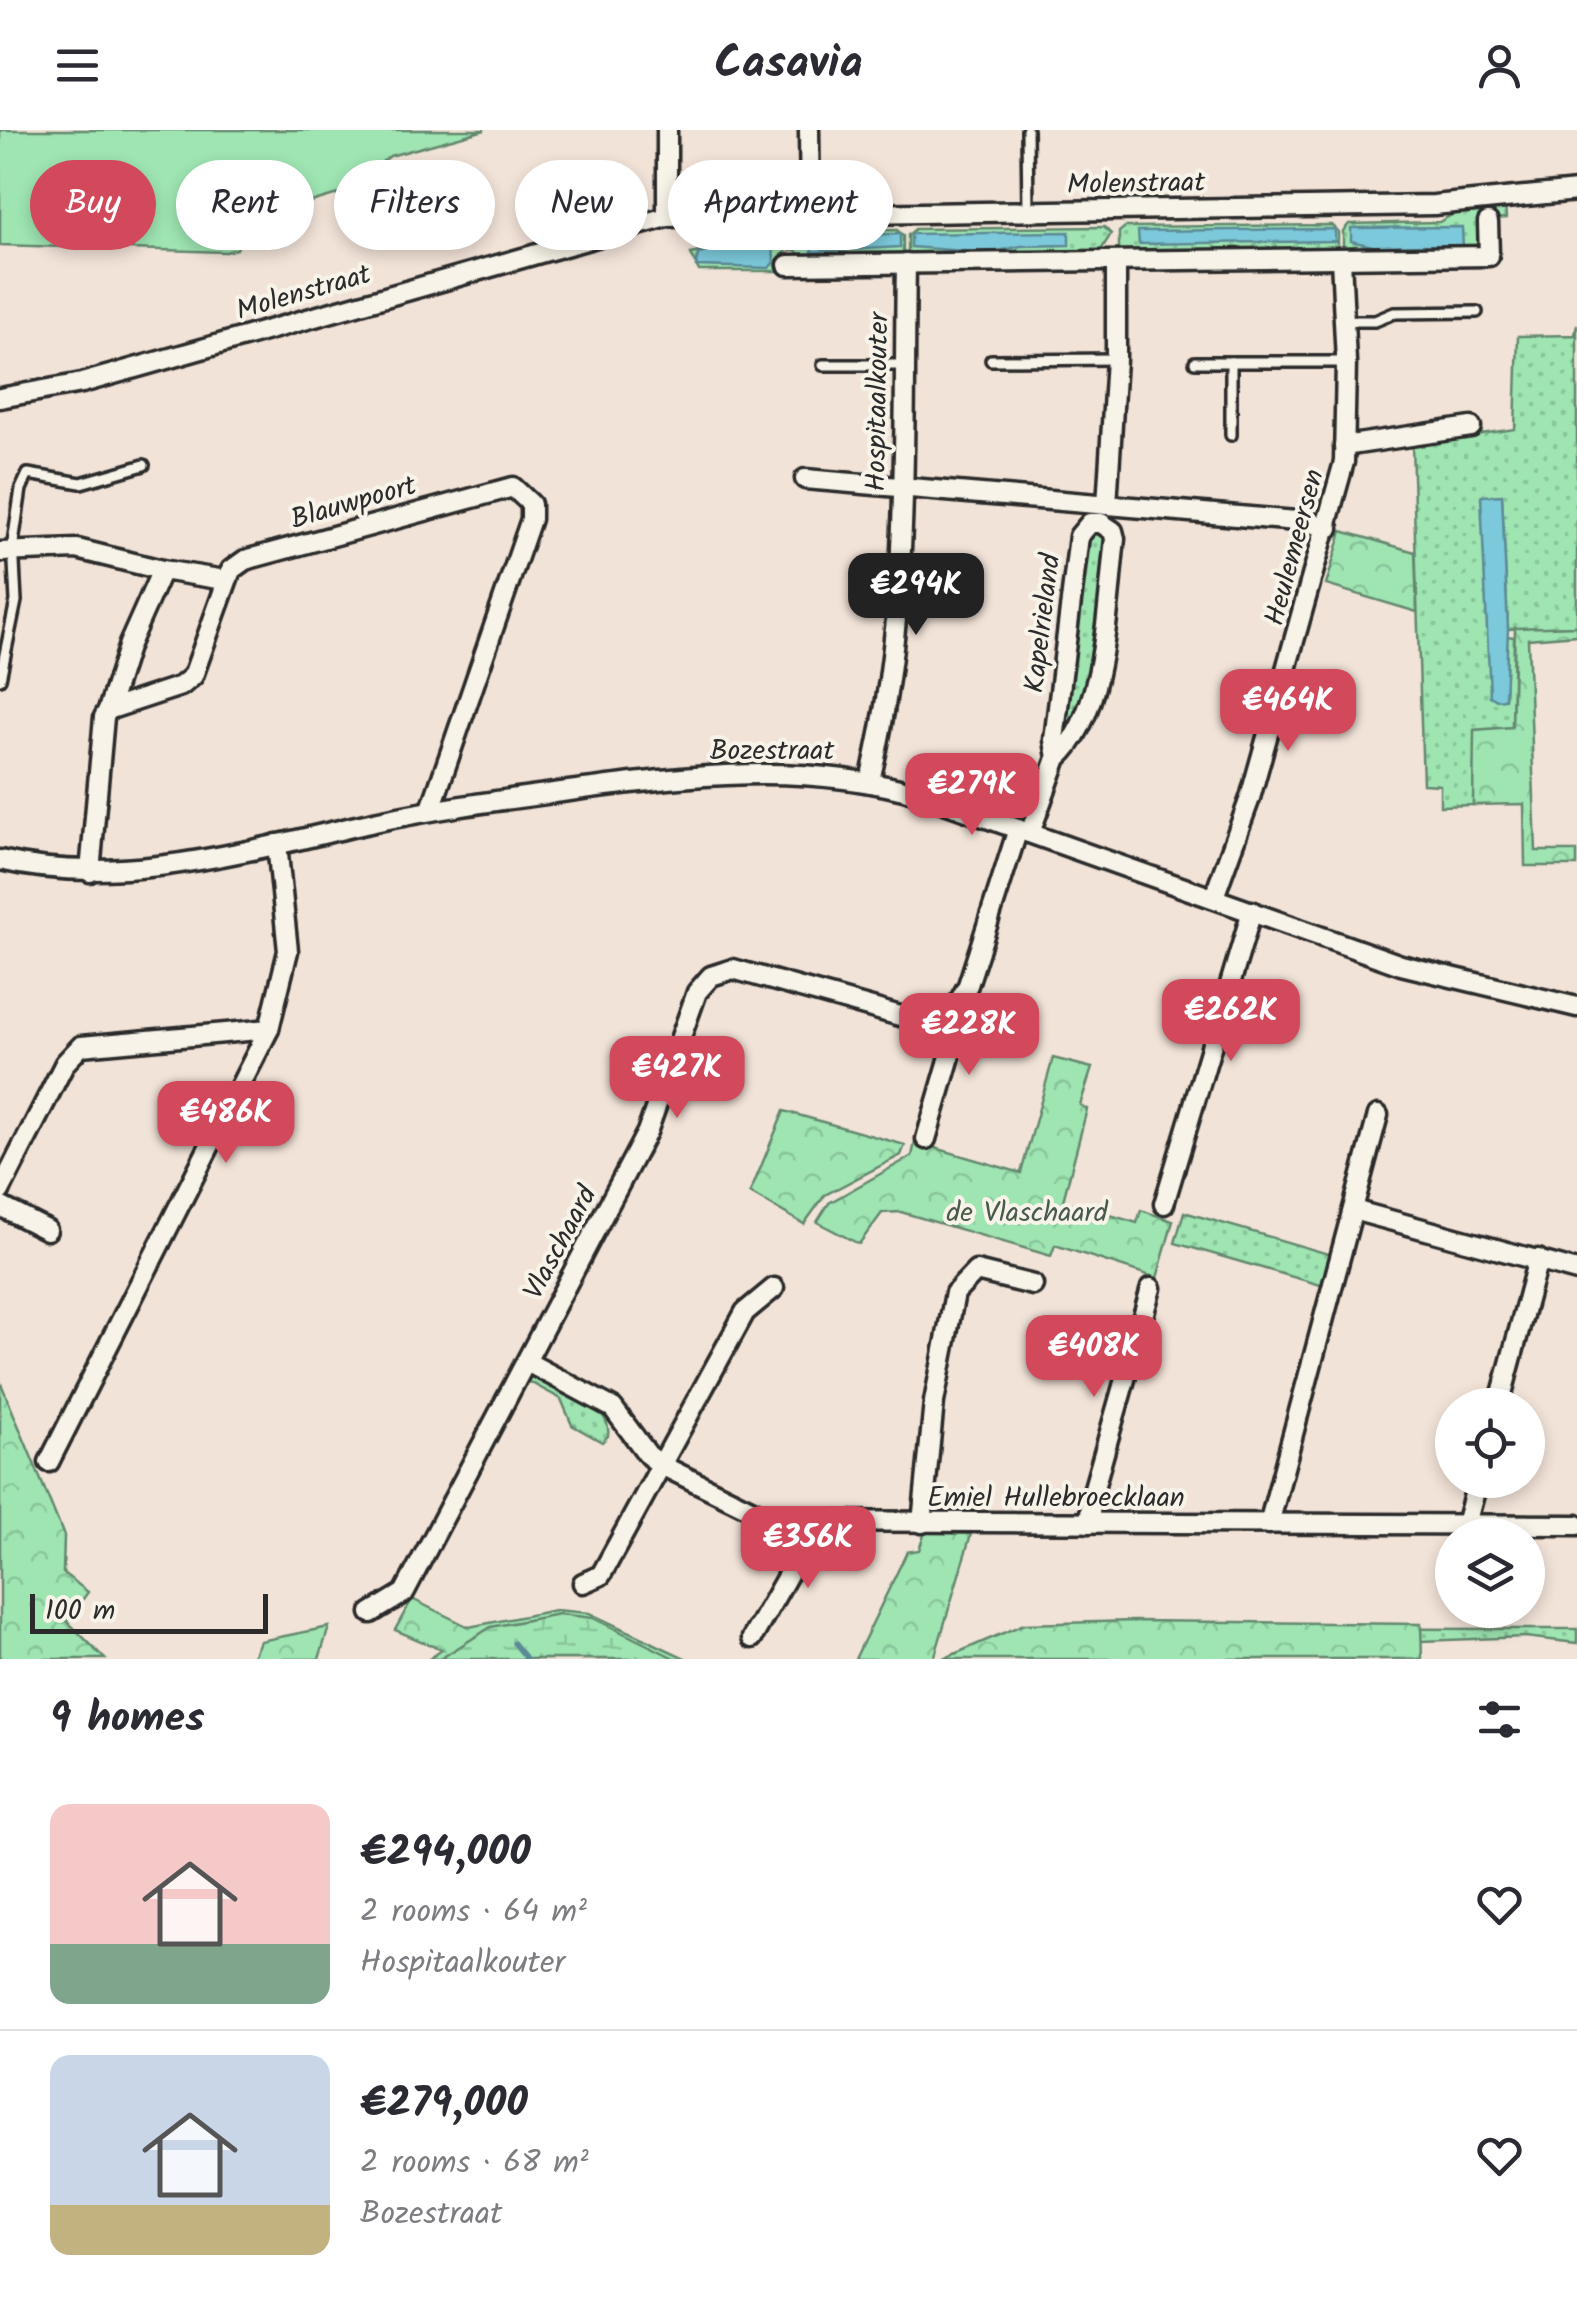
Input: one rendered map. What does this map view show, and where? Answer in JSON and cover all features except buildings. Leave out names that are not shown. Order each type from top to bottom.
[{"type":"street","points":[[668,130],[668,160]]},
{"type":"street","points":[[809,130],[809,160]]},
{"type":"street","name":"Molenstraat","points":[[893,213],[1434,206],[1577,191]]},
{"type":"street","name":"Molenstraat","points":[[0,398],[82,383],[668,216]]},
{"type":"street","points":[[788,265],[1488,256],[1488,222]]},
{"type":"street","name":"Heulemeersen","points":[[1214,898],[1250,798],[1329,528],[1344,446],[1346,362],[1341,259]]},
{"type":"street","points":[[1107,505],[1116,359],[1116,262]]},
{"type":"street","name":"Hospitaalkouter","points":[[870,780],[887,710],[902,488],[906,263]]},
{"type":"street","points":[[1344,446],[1472,427]]},
{"type":"street","points":[[805,479],[1308,522],[1329,528]]},
{"type":"street","name":"Blauwpoort","points":[[225,580],[245,560],[499,488],[513,487],[524,494],[531,504],[531,519],[430,810]]},
{"type":"street","name":"Kapelrieland","points":[[1024,830],[1057,758],[1074,736],[1100,661],[1115,539],[1113,531],[1100,523],[1090,523],[1079,536],[1054,740],[1057,758]]},
{"type":"street","points":[[7,552],[76,549],[162,570],[225,580],[193,676],[181,686],[108,710]]},
{"type":"street","points":[[90,872],[108,710],[128,644],[162,570]]},
{"type":"street","name":"Bozestraat","points":[[0,860],[90,872],[277,844],[430,810],[658,779],[808,772],[870,780],[1456,982],[1577,1007]]},
{"type":"street","points":[[926,1139],[951,1054],[936,1022],[950,1018],[960,1007],[1024,830]]},
{"type":"street","points":[[49,1462],[269,1029],[288,951],[277,844]]},
{"type":"street","points":[[1164,1204],[1252,910]]},
{"type":"street","name":"Vlaschaard","points":[[371,1613],[404,1593],[527,1362],[647,1132],[697,992],[710,976],[734,969],[936,1022]]},
{"type":"street","points":[[0,1191],[65,1063],[81,1046],[269,1029]]},
{"type":"street","points":[[1269,1524],[1378,1115]]},
{"type":"street","points":[[0,1206],[47,1230]]},
{"type":"street","points":[[1353,1210],[1577,1270]]},
{"type":"street","points":[[1504,1388],[1538,1260]]},
{"type":"street","points":[[922,1523],[934,1402],[955,1293],[976,1271],[1033,1285]]},
{"type":"street","points":[[584,1583],[601,1575],[744,1312],[774,1288]]},
{"type":"street","points":[[1088,1524],[1151,1288]]},
{"type":"street","name":"Emiel Hullebroecklaan","points":[[527,1362],[613,1408],[648,1455],[661,1465],[775,1521],[1435,1524]]},
{"type":"street","points":[[752,1638],[803,1548],[804,1523]]},
{"type":"street","name":"Emiel Hullebroecklaan","points":[[1545,1524],[1577,1524]]},
{"type":"lane","points":[[1027,130],[1028,211]]},
{"type":"lane","points":[[1344,322],[1375,321],[1394,313],[1477,312]]},
{"type":"lane","points":[[991,360],[1116,359]]},
{"type":"lane","points":[[1195,362],[1346,362]]},
{"type":"lane","points":[[1230,362],[1231,435]]},
{"type":"lane","points":[[823,365],[904,365]]},
{"type":"lane","points":[[0,679],[16,601],[7,552],[28,474],[81,482],[144,465]]},
{"type":"green space","points":[[0,130],[485,130],[385,160],[334,160],[334,195],[314,201],[314,160],[176,160],[176,250],[233,250],[226,252],[156,250],[156,160],[30,160],[30,246],[0,245]]},
{"type":"green space","points":[[1505,203],[1506,218],[1480,220],[1480,241],[1475,249],[1343,252],[1343,231],[1349,224],[1439,222],[1461,210]]},
{"type":"green space","points":[[1332,225],[1338,231],[1338,252],[1119,255],[1119,232],[1125,227]]},
{"type":"green space","points":[[1104,227],[1111,234],[1098,255],[908,258],[908,235],[915,229]]},
{"type":"green space","points":[[893,230],[903,236],[903,258],[802,259],[796,250],[893,250]]},
{"type":"green space","points":[[709,250],[787,250],[777,260],[777,271],[699,271],[691,254]]},
{"type":"green space","points":[[1577,324],[1577,626],[1508,629],[1502,496],[1505,698],[1507,636],[1514,637],[1512,728],[1475,730],[1473,805],[1440,806],[1440,785],[1423,784],[1412,444],[1515,429],[1518,336],[1575,335]]},
{"type":"green space","points":[[1094,529],[1102,530],[1108,541],[1094,666],[1065,741],[1060,740],[1086,542]]},
{"type":"green space","points":[[1342,531],[1415,552],[1417,612],[1326,585]]},
{"type":"green space","points":[[1577,626],[1577,635],[1528,639],[1536,851],[1577,851],[1577,866],[1525,866],[1524,804],[1473,805],[1474,730],[1512,727],[1515,628]]},
{"type":"green space","name":"de Vlaschaard","points":[[1053,1058],[1092,1068],[1080,1105],[1087,1109],[1063,1201],[1137,1223],[1141,1210],[1173,1221],[1157,1278],[1055,1245],[1051,1256],[901,1212],[882,1213],[859,1244],[817,1222],[829,1203],[912,1156],[915,1142],[1021,1173]]},
{"type":"green space","points":[[784,1111],[905,1145],[901,1155],[825,1195],[804,1224],[750,1193]]},
{"type":"green space","points":[[1184,1212],[1332,1255],[1324,1286],[1175,1243]]},
{"type":"green space","points":[[530,1375],[592,1405],[607,1424],[608,1436],[602,1442],[572,1425],[561,1399],[526,1380]]},
{"type":"green space","points":[[0,1381],[64,1536],[63,1573],[88,1592],[67,1621],[105,1659],[0,1659]]},
{"type":"green space","points":[[925,1532],[971,1534],[934,1659],[855,1659],[907,1552],[919,1550]]},
{"type":"green space","points":[[412,1599],[469,1627],[555,1610],[589,1613],[687,1659],[429,1659],[442,1650],[395,1630]]},
{"type":"green space","points":[[559,1614],[593,1618],[676,1659],[440,1659],[491,1627]]},
{"type":"green space","points":[[1024,1624],[1421,1624],[1422,1659],[943,1659]]},
{"type":"green space","points":[[329,1627],[319,1659],[252,1659],[260,1641]]},
{"type":"green space","points":[[1028,1628],[1577,1629],[1577,1643],[1525,1637],[959,1659]]},
{"type":"water","points":[[1462,227],[1463,248],[1385,249],[1351,241],[1351,228]]},
{"type":"water","points":[[1335,229],[1335,241],[1139,244],[1138,231]]},
{"type":"water","points":[[1069,232],[1069,245],[1021,246],[990,253],[911,247],[911,234]]},
{"type":"water","points":[[893,234],[900,234],[900,247],[893,247]]},
{"type":"water","points":[[716,250],[773,250],[774,262],[769,268],[696,266],[698,254]]},
{"type":"water","points":[[1502,495],[1508,629],[1505,699],[1497,700],[1490,696],[1481,496]]},
{"type":"waterway","points":[[514,1643],[527,1659]]}]
